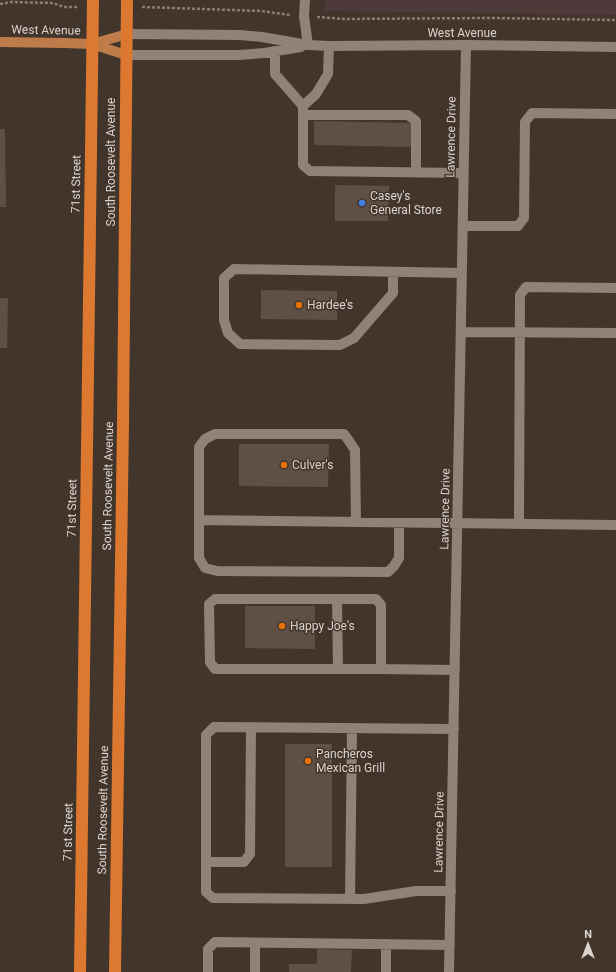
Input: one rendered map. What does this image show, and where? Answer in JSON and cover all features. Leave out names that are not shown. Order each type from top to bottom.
[{"type":"highway","points":[[92,44],[93,0]]},
{"type":"highway","name":"South Roosevelt Avenue","points":[[115,972],[127,0]]},
{"type":"highway","name":"71st Street","points":[[80,972],[92,44]]},
{"type":"main road","name":"West Avenue","points":[[92,44],[127,34]]},
{"type":"main road","name":"West Avenue","points":[[0,42],[92,44],[126,55]]},
{"type":"street","points":[[305,0],[304,16],[308,46]]},
{"type":"street","name":"West Avenue","points":[[127,34],[240,35],[262,37],[308,46]]},
{"type":"street","name":"West Avenue","points":[[126,55],[232,55],[308,46],[616,46]]},
{"type":"street","points":[[303,110],[316,94],[328,74],[329,46]]},
{"type":"street","name":"Lawrence Drive","points":[[449,972],[466,46]]},
{"type":"street","points":[[275,51],[276,74],[303,110],[303,165],[310,171],[464,173]]},
{"type":"street","points":[[303,110],[408,115],[416,121],[416,172]]},
{"type":"street","points":[[463,226],[518,226],[524,218],[525,122],[532,113],[616,114]]},
{"type":"street","points":[[393,272],[392,293],[354,338],[340,346],[240,344],[228,333],[224,320],[224,278],[234,269],[462,273]]},
{"type":"street","points":[[519,524],[520,295],[526,286],[616,288]]},
{"type":"street","points":[[461,332],[616,333]]},
{"type":"street","points":[[356,522],[355,450],[344,434],[215,434],[204,439],[199,447],[199,558],[205,568],[218,571],[388,572],[399,558],[399,523]]},
{"type":"street","points":[[199,520],[616,525]]},
{"type":"street","points":[[381,669],[381,605],[376,599],[215,599],[209,604],[210,662],[215,669],[455,670]]},
{"type":"street","points":[[337,599],[338,669]]},
{"type":"street","points":[[451,891],[416,891],[364,899],[213,898],[206,892],[206,735],[214,727],[454,729]]},
{"type":"street","points":[[206,862],[244,862],[250,854],[251,727]]},
{"type":"street","points":[[350,899],[352,728]]},
{"type":"street","points":[[208,972],[208,949],[215,942],[450,945]]},
{"type":"street","points":[[255,943],[255,972]]},
{"type":"street","points":[[386,944],[386,972]]},
{"type":"shaded area","points":[[326,0],[616,0],[616,15],[325,11]]},
{"type":"building","points":[[314,121],[411,123],[411,147],[314,145]]},
{"type":"building","points":[[0,129],[5,129],[6,207],[0,207]]},
{"type":"building","name":"Casey's General Store","points":[[335,185],[389,186],[388,221],[335,221]]},
{"type":"building","name":"Hardee's","points":[[261,290],[337,291],[337,320],[261,319]]},
{"type":"building","points":[[0,298],[8,298],[7,348],[0,348]]},
{"type":"building","name":"Culver's","points":[[239,444],[329,444],[328,487],[239,486]]},
{"type":"building","points":[[245,606],[315,606],[315,649],[245,648]]},
{"type":"building","points":[[285,744],[332,744],[332,867],[285,867]]},
{"type":"building","points":[[317,949],[352,950],[351,972],[289,972],[289,964],[317,964]]},
{"type":"place","name":"Casey's General Store","points":[[362,203]]},
{"type":"place","name":"Hardee's","points":[[299,305]]},
{"type":"place","name":"Culver's","points":[[284,465]]},
{"type":"place","name":"Happy Joe's","points":[[282,626]]},
{"type":"place","name":"Pancheros Mexican Grill","points":[[308,761]]}]
